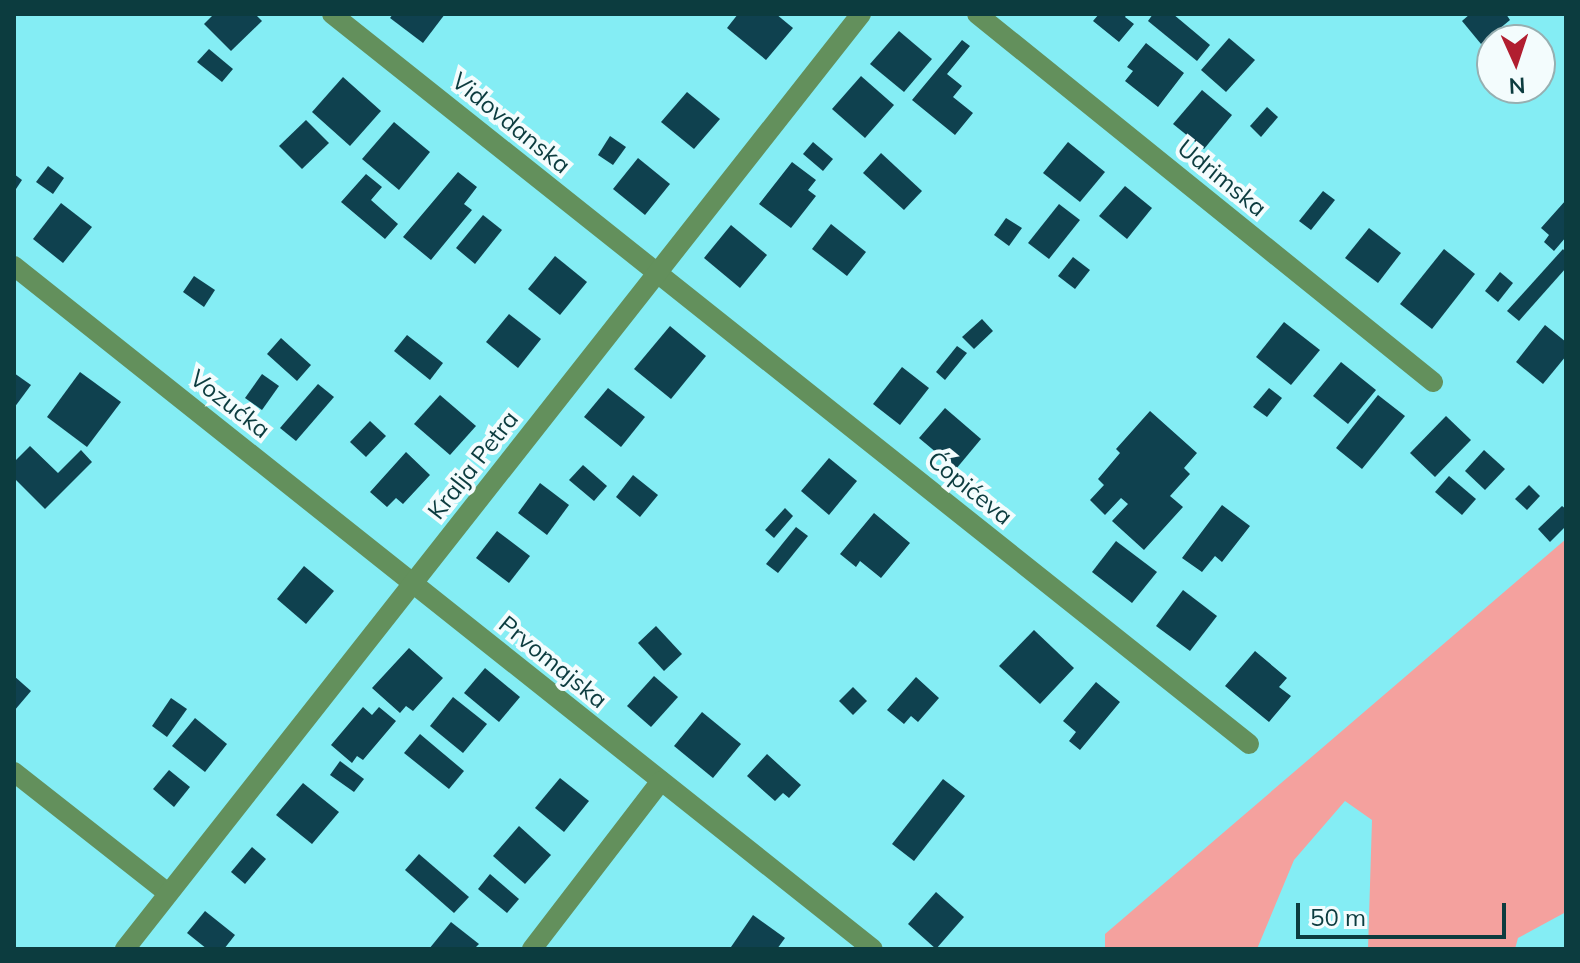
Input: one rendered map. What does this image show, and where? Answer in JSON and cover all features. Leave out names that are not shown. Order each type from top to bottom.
[{"type":"street","name":"Vidovdanska","points":[[332,14],[658,273]]},
{"type":"street","name":"Kralja Petra","points":[[125,949],[861,14]]},
{"type":"street","name":"Udrimska","points":[[977,14],[1433,382]]},
{"type":"street","name":"Vozućka","points":[[14,266],[413,583]]},
{"type":"street","name":"Ćopićeva","points":[[658,273],[1249,744]]},
{"type":"street","name":"Prvomajska","points":[[413,583],[873,949]]},
{"type":"street","points":[[14,772],[168,893]]},
{"type":"street","points":[[532,949],[661,781]]},
{"type":"shaded area","points":[[1566,539],[1566,912],[1518,938],[1515,949],[1368,949],[1372,820],[1345,801],[1294,860],[1257,949],[1105,949],[1105,934]]},
{"type":"building","points":[[214,14],[255,14],[262,21],[231,51],[204,24]]},
{"type":"building","points":[[393,14],[445,14],[423,43],[390,18]]},
{"type":"building","points":[[738,14],[776,14],[793,28],[766,60],[727,28]]},
{"type":"building","points":[[1099,14],[1127,14],[1125,17],[1134,24],[1119,42],[1093,21]]},
{"type":"building","points":[[1153,14],[1173,14],[1210,45],[1197,61],[1148,21]]},
{"type":"building","points":[[1470,14],[1506,14],[1510,20],[1505,24],[1476,24],[1476,38],[1462,21]]},
{"type":"building","points":[[899,31],[932,59],[904,92],[870,64]]},
{"type":"building","points":[[1229,38],[1255,60],[1226,92],[1201,70]]},
{"type":"building","points":[[962,40],[970,46],[947,74],[962,86],[953,97],[973,113],[955,135],[912,100]]},
{"type":"building","points":[[1146,43],[1184,73],[1158,107],[1125,81],[1133,71],[1127,67]]},
{"type":"building","points":[[209,49],[233,69],[222,82],[197,62]]},
{"type":"building","points":[[861,76],[894,105],[865,138],[832,109]]},
{"type":"building","points":[[343,77],[381,111],[350,146],[312,112]]},
{"type":"building","points":[[1202,90],[1232,115],[1204,149],[1173,124]]},
{"type":"building","points":[[687,92],[720,119],[694,149],[661,122]]},
{"type":"building","points":[[1267,107],[1278,117],[1261,137],[1250,126]]},
{"type":"building","points":[[306,120],[329,143],[302,169],[279,146]]},
{"type":"building","points":[[394,122],[430,152],[399,190],[362,159]]},
{"type":"building","points":[[610,136],[626,147],[613,165],[598,155]]},
{"type":"building","points":[[813,142],[833,159],[823,171],[803,154]]},
{"type":"building","points":[[1068,142],[1105,172],[1080,202],[1043,173]]},
{"type":"building","points":[[881,153],[922,191],[904,210],[863,173]]},
{"type":"building","points":[[638,158],[670,184],[645,215],[613,189]]},
{"type":"building","points":[[792,162],[816,180],[808,190],[816,196],[791,228],[759,204]]},
{"type":"building","points":[[48,166],[64,178],[53,194],[36,182]]},
{"type":"building","points":[[458,172],[477,187],[464,204],[472,210],[431,260],[403,237]]},
{"type":"building","points":[[14,174],[22,180],[14,192]]},
{"type":"building","points":[[366,174],[382,187],[371,200],[398,224],[385,239],[341,202]]},
{"type":"building","points":[[1125,186],[1152,208],[1127,239],[1099,216]]},
{"type":"building","points":[[1323,191],[1335,200],[1311,230],[1299,221]]},
{"type":"building","points":[[1566,200],[1566,237],[1554,251],[1544,242],[1549,235],[1541,228]]},
{"type":"building","points":[[61,203],[92,227],[63,263],[33,239]]},
{"type":"building","points":[[1059,204],[1080,220],[1049,259],[1028,243]]},
{"type":"building","points":[[483,215],[502,230],[475,264],[456,248]]},
{"type":"building","points":[[1006,218],[1022,228],[1009,246],[994,235]]},
{"type":"building","points":[[831,224],[866,252],[847,276],[812,249]]},
{"type":"building","points":[[731,225],[767,255],[740,288],[704,258]]},
{"type":"building","points":[[1369,228],[1401,253],[1378,283],[1345,258]]},
{"type":"building","points":[[1444,249],[1475,274],[1432,329],[1400,304]]},
{"type":"building","points":[[1563,249],[1566,268],[1519,321],[1507,311]]},
{"type":"building","points":[[555,256],[587,282],[560,315],[528,289]]},
{"type":"building","points":[[1073,257],[1090,270],[1075,289],[1058,276]]},
{"type":"building","points":[[1500,272],[1513,283],[1498,302],[1485,291]]},
{"type":"building","points":[[194,276],[215,290],[204,307],[183,292]]},
{"type":"building","points":[[509,314],[541,339],[518,368],[486,342]]},
{"type":"building","points":[[982,319],[993,331],[974,349],[962,337]]},
{"type":"building","points":[[1284,322],[1320,350],[1291,385],[1256,357]]},
{"type":"building","points":[[1545,325],[1566,342],[1566,356],[1543,384],[1516,362]]},
{"type":"building","points":[[670,326],[706,356],[671,399],[634,369]]},
{"type":"building","points":[[407,335],[443,363],[430,380],[394,351]]},
{"type":"building","points":[[281,338],[311,365],[297,381],[267,354]]},
{"type":"building","points":[[957,346],[967,353],[945,380],[936,372]]},
{"type":"building","points":[[1341,362],[1376,390],[1348,424],[1313,396]]},
{"type":"building","points":[[902,367],[929,388],[900,425],[873,404]]},
{"type":"building","points":[[80,372],[121,402],[87,447],[47,417]]},
{"type":"building","points":[[14,373],[31,385],[14,408]]},
{"type":"building","points":[[262,374],[279,386],[262,410],[245,398]]},
{"type":"building","points":[[318,384],[334,397],[296,441],[280,428]]},
{"type":"building","points":[[608,388],[645,417],[621,447],[584,417]]},
{"type":"building","points":[[1269,388],[1282,398],[1267,417],[1253,407]]},
{"type":"building","points":[[440,395],[476,426],[450,455],[414,424]]},
{"type":"building","points":[[1378,395],[1405,416],[1362,469],[1336,448]]},
{"type":"building","points":[[945,408],[981,439],[956,469],[919,438]]},
{"type":"building","points":[[1150,411],[1197,453],[1184,468],[1190,474],[1170,496],[1183,507],[1144,550],[1112,521],[1128,504],[1121,498],[1105,515],[1090,500],[1104,485],[1098,479],[1120,453],[1116,449]]},
{"type":"building","points":[[1446,416],[1471,440],[1435,477],[1410,453]]},
{"type":"building","points":[[370,421],[386,436],[366,457],[350,442]]},
{"type":"building","points":[[30,446],[58,473],[81,450],[92,462],[45,509],[14,478],[14,462]]},
{"type":"building","points":[[1484,450],[1505,469],[1485,490],[1465,471]]},
{"type":"building","points":[[406,452],[430,475],[403,504],[396,498],[387,507],[370,492]]},
{"type":"building","points":[[829,458],[857,481],[829,515],[801,491]]},
{"type":"building","points":[[583,465],[607,486],[594,501],[569,480]]},
{"type":"building","points":[[633,475],[658,495],[640,517],[616,497]]},
{"type":"building","points":[[1449,476],[1476,499],[1462,515],[1435,492]]},
{"type":"building","points":[[540,483],[569,505],[547,535],[518,513]]},
{"type":"building","points":[[1529,485],[1540,496],[1527,510],[1515,499]]},
{"type":"building","points":[[1222,505],[1250,526],[1222,562],[1215,556],[1202,572],[1182,558]]},
{"type":"building","points":[[1562,506],[1566,509],[1566,526],[1550,542],[1538,529]]},
{"type":"building","points":[[785,508],[793,516],[774,538],[765,530]]},
{"type":"building","points":[[874,513],[910,543],[881,578],[860,561],[856,567],[840,554]]},
{"type":"building","points":[[796,527],[808,536],[778,573],[766,564]]},
{"type":"building","points":[[497,531],[530,556],[509,583],[476,558]]},
{"type":"building","points":[[1116,541],[1157,572],[1132,603],[1092,572]]},
{"type":"building","points":[[304,566],[334,591],[306,624],[277,599]]},
{"type":"building","points":[[1183,590],[1217,616],[1190,651],[1156,626]]},
{"type":"building","points":[[656,626],[682,654],[664,671],[638,643]]},
{"type":"building","points":[[1034,630],[1074,668],[1040,704],[999,666]]},
{"type":"building","points":[[409,648],[443,678],[413,711],[406,706],[400,713],[372,688]]},
{"type":"building","points":[[1255,651],[1287,678],[1279,687],[1291,696],[1269,722],[1225,686]]},
{"type":"building","points":[[485,668],[520,697],[499,722],[464,693]]},
{"type":"building","points":[[14,676],[31,691],[14,711]]},
{"type":"building","points":[[654,676],[678,697],[651,727],[627,706]]},
{"type":"building","points":[[916,677],[939,698],[918,722],[911,716],[904,724],[887,710]]},
{"type":"building","points":[[1096,682],[1120,702],[1080,750],[1069,741],[1076,732],[1063,721]]},
{"type":"building","points":[[853,687],[867,701],[853,715],[839,701]]},
{"type":"building","points":[[453,697],[487,724],[463,753],[430,726]]},
{"type":"building","points":[[171,698],[187,709],[167,737],[152,726]]},
{"type":"building","points":[[363,707],[372,715],[379,707],[396,721],[363,760],[357,756],[352,763],[331,745]]},
{"type":"building","points":[[702,712],[741,744],[713,778],[674,746]]},
{"type":"building","points":[[195,718],[227,744],[205,772],[172,746]]},
{"type":"building","points":[[420,734],[464,771],[449,789],[404,753]]},
{"type":"building","points":[[767,754],[801,785],[789,798],[783,793],[775,801],[747,776]]},
{"type":"building","points":[[340,761],[364,779],[354,792],[330,775]]},
{"type":"building","points":[[169,770],[190,787],[174,807],[153,789]]},
{"type":"building","points":[[560,778],[589,801],[564,832],[535,808]]},
{"type":"building","points":[[943,779],[965,796],[914,861],[892,844]]},
{"type":"building","points":[[303,783],[339,812],[312,844],[276,815]]},
{"type":"building","points":[[519,826],[551,855],[525,884],[493,856]]},
{"type":"building","points":[[252,847],[266,859],[245,884],[231,872]]},
{"type":"building","points":[[419,854],[469,897],[454,913],[405,870]]},
{"type":"building","points":[[490,874],[519,899],[507,913],[478,889]]},
{"type":"building","points":[[936,892],[964,917],[936,949],[908,924]]},
{"type":"building","points":[[205,911],[235,935],[224,949],[207,949],[187,933]]},
{"type":"building","points":[[753,915],[785,938],[777,949],[731,947]]},
{"type":"building","points":[[451,922],[479,944],[474,949],[429,949]]}]
